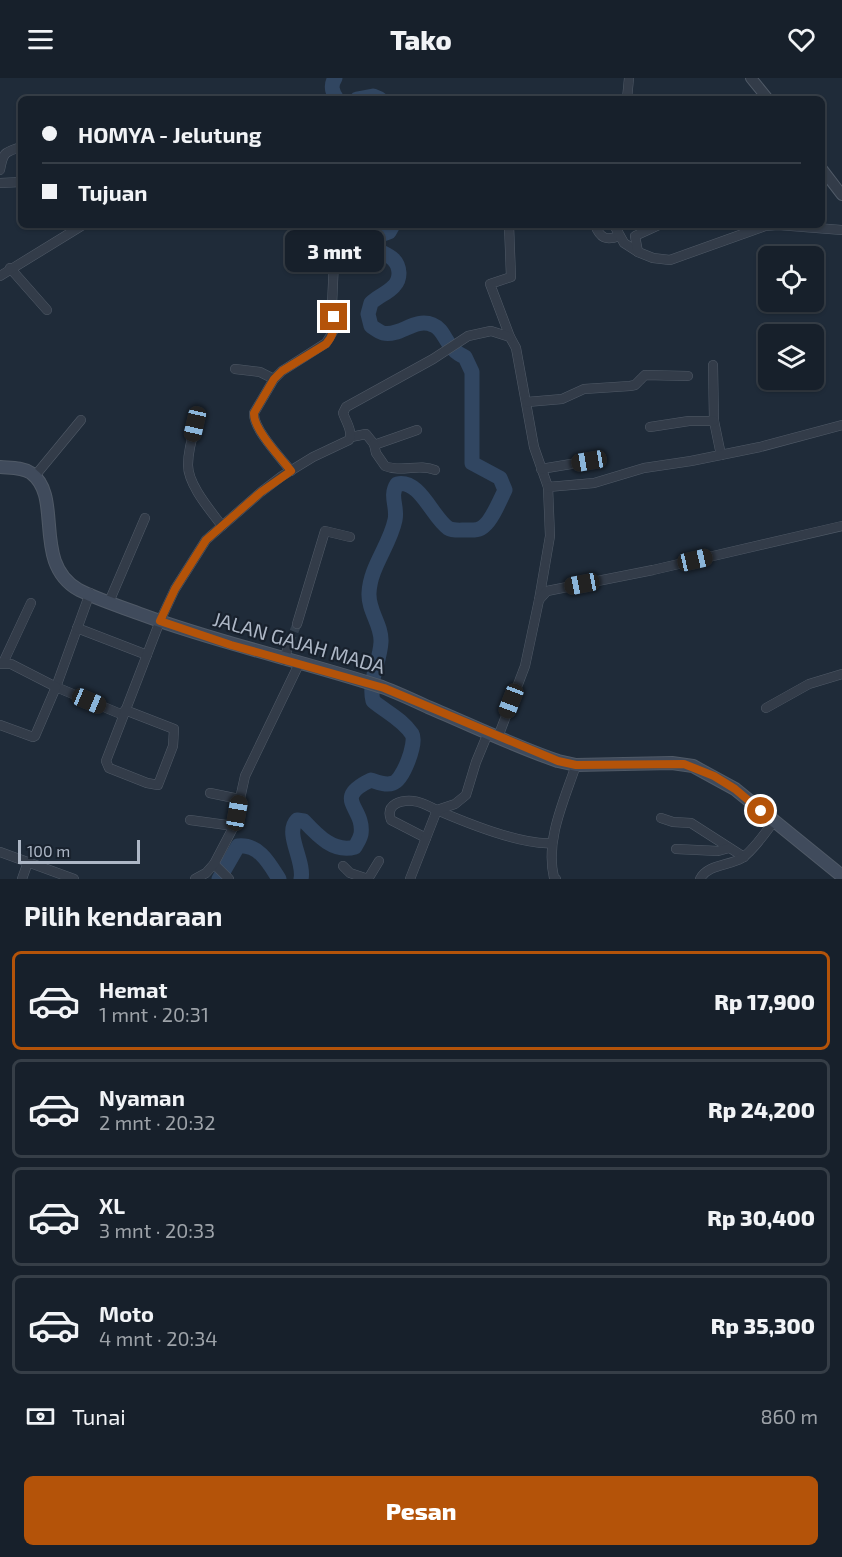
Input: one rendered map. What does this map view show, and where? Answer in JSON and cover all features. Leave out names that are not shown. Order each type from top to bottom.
[{"type":"main road","points":[[0,467],[22,470],[34,477]]},
{"type":"main road","name":"JALAN GAJAH MADA","points":[[34,477],[41,486],[47,509],[53,556],[57,568],[62,576],[79,590],[160,621],[284,660],[384,688],[544,756],[576,765],[672,763],[693,766],[735,789],[842,876]]},
{"type":"street","points":[[627,96],[629,78]]},
{"type":"street","points":[[751,78],[766,96]]},
{"type":"street","points":[[0,170],[2,157],[7,151],[18,148]]},
{"type":"street","points":[[825,173],[842,195]]},
{"type":"street","points":[[0,183],[18,182]]},
{"type":"street","points":[[0,276],[78,228]]},
{"type":"street","points":[[437,810],[455,804],[466,795],[476,762],[493,735],[525,666],[550,536],[548,487],[534,447],[516,348],[490,284],[511,277],[509,228]]},
{"type":"street","points":[[595,228],[599,236],[604,238],[619,236]]},
{"type":"street","points":[[615,228],[628,247],[653,258],[670,260],[759,228]]},
{"type":"street","points":[[638,252],[635,236],[652,228]]},
{"type":"street","points":[[816,228],[842,230]]},
{"type":"street","points":[[291,471],[254,420],[254,413],[274,379],[288,367],[326,344],[334,330],[332,305],[334,261]]},
{"type":"street","points":[[10,268],[47,310]]},
{"type":"street","points":[[31,603],[1,663],[11,664],[56,687],[124,712],[174,729],[173,746],[158,785],[109,768],[106,764],[124,712],[160,621],[175,589],[206,540],[261,492],[291,471],[350,440],[349,426],[343,413],[346,406],[446,352],[468,336],[486,332],[502,333],[510,337]]},
{"type":"street","points":[[713,365],[714,422],[721,455]]},
{"type":"street","points":[[236,369],[260,372],[274,379]]},
{"type":"street","points":[[527,402],[562,399],[584,389],[635,385],[645,375],[688,376]]},
{"type":"street","points":[[34,477],[81,420]]},
{"type":"street","points":[[650,427],[689,422],[714,422]]},
{"type":"street","points":[[195,424],[188,472],[204,501],[222,526]]},
{"type":"street","points":[[548,487],[594,483],[645,468],[721,455],[842,425]]},
{"type":"street","points":[[374,444],[417,430]]},
{"type":"street","points":[[351,436],[366,434],[385,466],[405,470],[427,467],[435,470]]},
{"type":"street","points":[[541,469],[589,461]]},
{"type":"street","points":[[109,602],[145,518]]},
{"type":"street","points":[[539,600],[547,591],[653,570],[842,526]]},
{"type":"street","points":[[297,624],[325,531],[350,537]]},
{"type":"street","points":[[0,726],[35,736],[56,687],[90,594]]},
{"type":"street","points":[[77,628],[147,655]]},
{"type":"street","points":[[284,660],[289,644]]},
{"type":"street","points":[[195,879],[216,866],[234,826],[245,776],[299,664]]},
{"type":"street","points":[[766,708],[809,684],[842,674]]},
{"type":"street","points":[[556,879],[551,868],[551,843],[576,765]]},
{"type":"street","points":[[210,793],[239,799]]},
{"type":"street","points":[[426,838],[391,820],[389,816],[391,809],[397,801],[426,804],[502,834],[551,843]]},
{"type":"street","points":[[410,879],[437,810]]},
{"type":"street","points":[[661,818],[673,822],[691,823],[744,857]]},
{"type":"street","points":[[190,820],[234,826]]},
{"type":"street","points":[[700,879],[712,868],[744,857],[774,822]]},
{"type":"street","points":[[676,849],[718,851],[729,848]]},
{"type":"street","points":[[718,851],[722,866]]},
{"type":"street","points":[[0,852],[74,879]]},
{"type":"street","points":[[343,867],[350,873],[368,879],[379,861]]},
{"type":"street","points":[[22,879],[28,862]]},
{"type":"street","points":[[216,866],[228,878]]},
{"type":"waterway","points":[[335,78],[332,89],[335,96]]},
{"type":"waterway","points":[[301,879],[293,832],[297,820],[304,821],[333,845],[340,848],[355,847],[361,836],[361,825],[352,804],[353,793],[371,780],[387,784],[397,780],[405,769],[413,745],[412,734],[408,729],[373,701],[372,694],[381,636],[369,600],[370,583],[395,520],[394,493],[397,484],[412,487],[442,523],[452,530],[475,530],[484,526],[493,515],[505,490],[500,478],[472,463],[472,372],[465,357],[458,354],[441,331],[433,325],[420,323],[390,333],[381,332],[371,326],[368,314],[371,303],[394,286],[399,273],[394,260],[375,248],[369,239],[389,232],[391,228]]},
{"type":"waterway","points":[[219,879],[238,846],[258,851],[279,879]]},
{"type":"tunnel","points":[[289,644],[297,624]]},
{"type":"route","points":[[334,317],[334,330],[326,344],[282,371],[274,379],[254,413],[254,420],[268,442],[291,471],[261,492],[206,540],[175,589],[160,621],[231,645],[384,688],[558,761],[576,765],[672,763],[693,766],[735,789],[761,811]]}]
